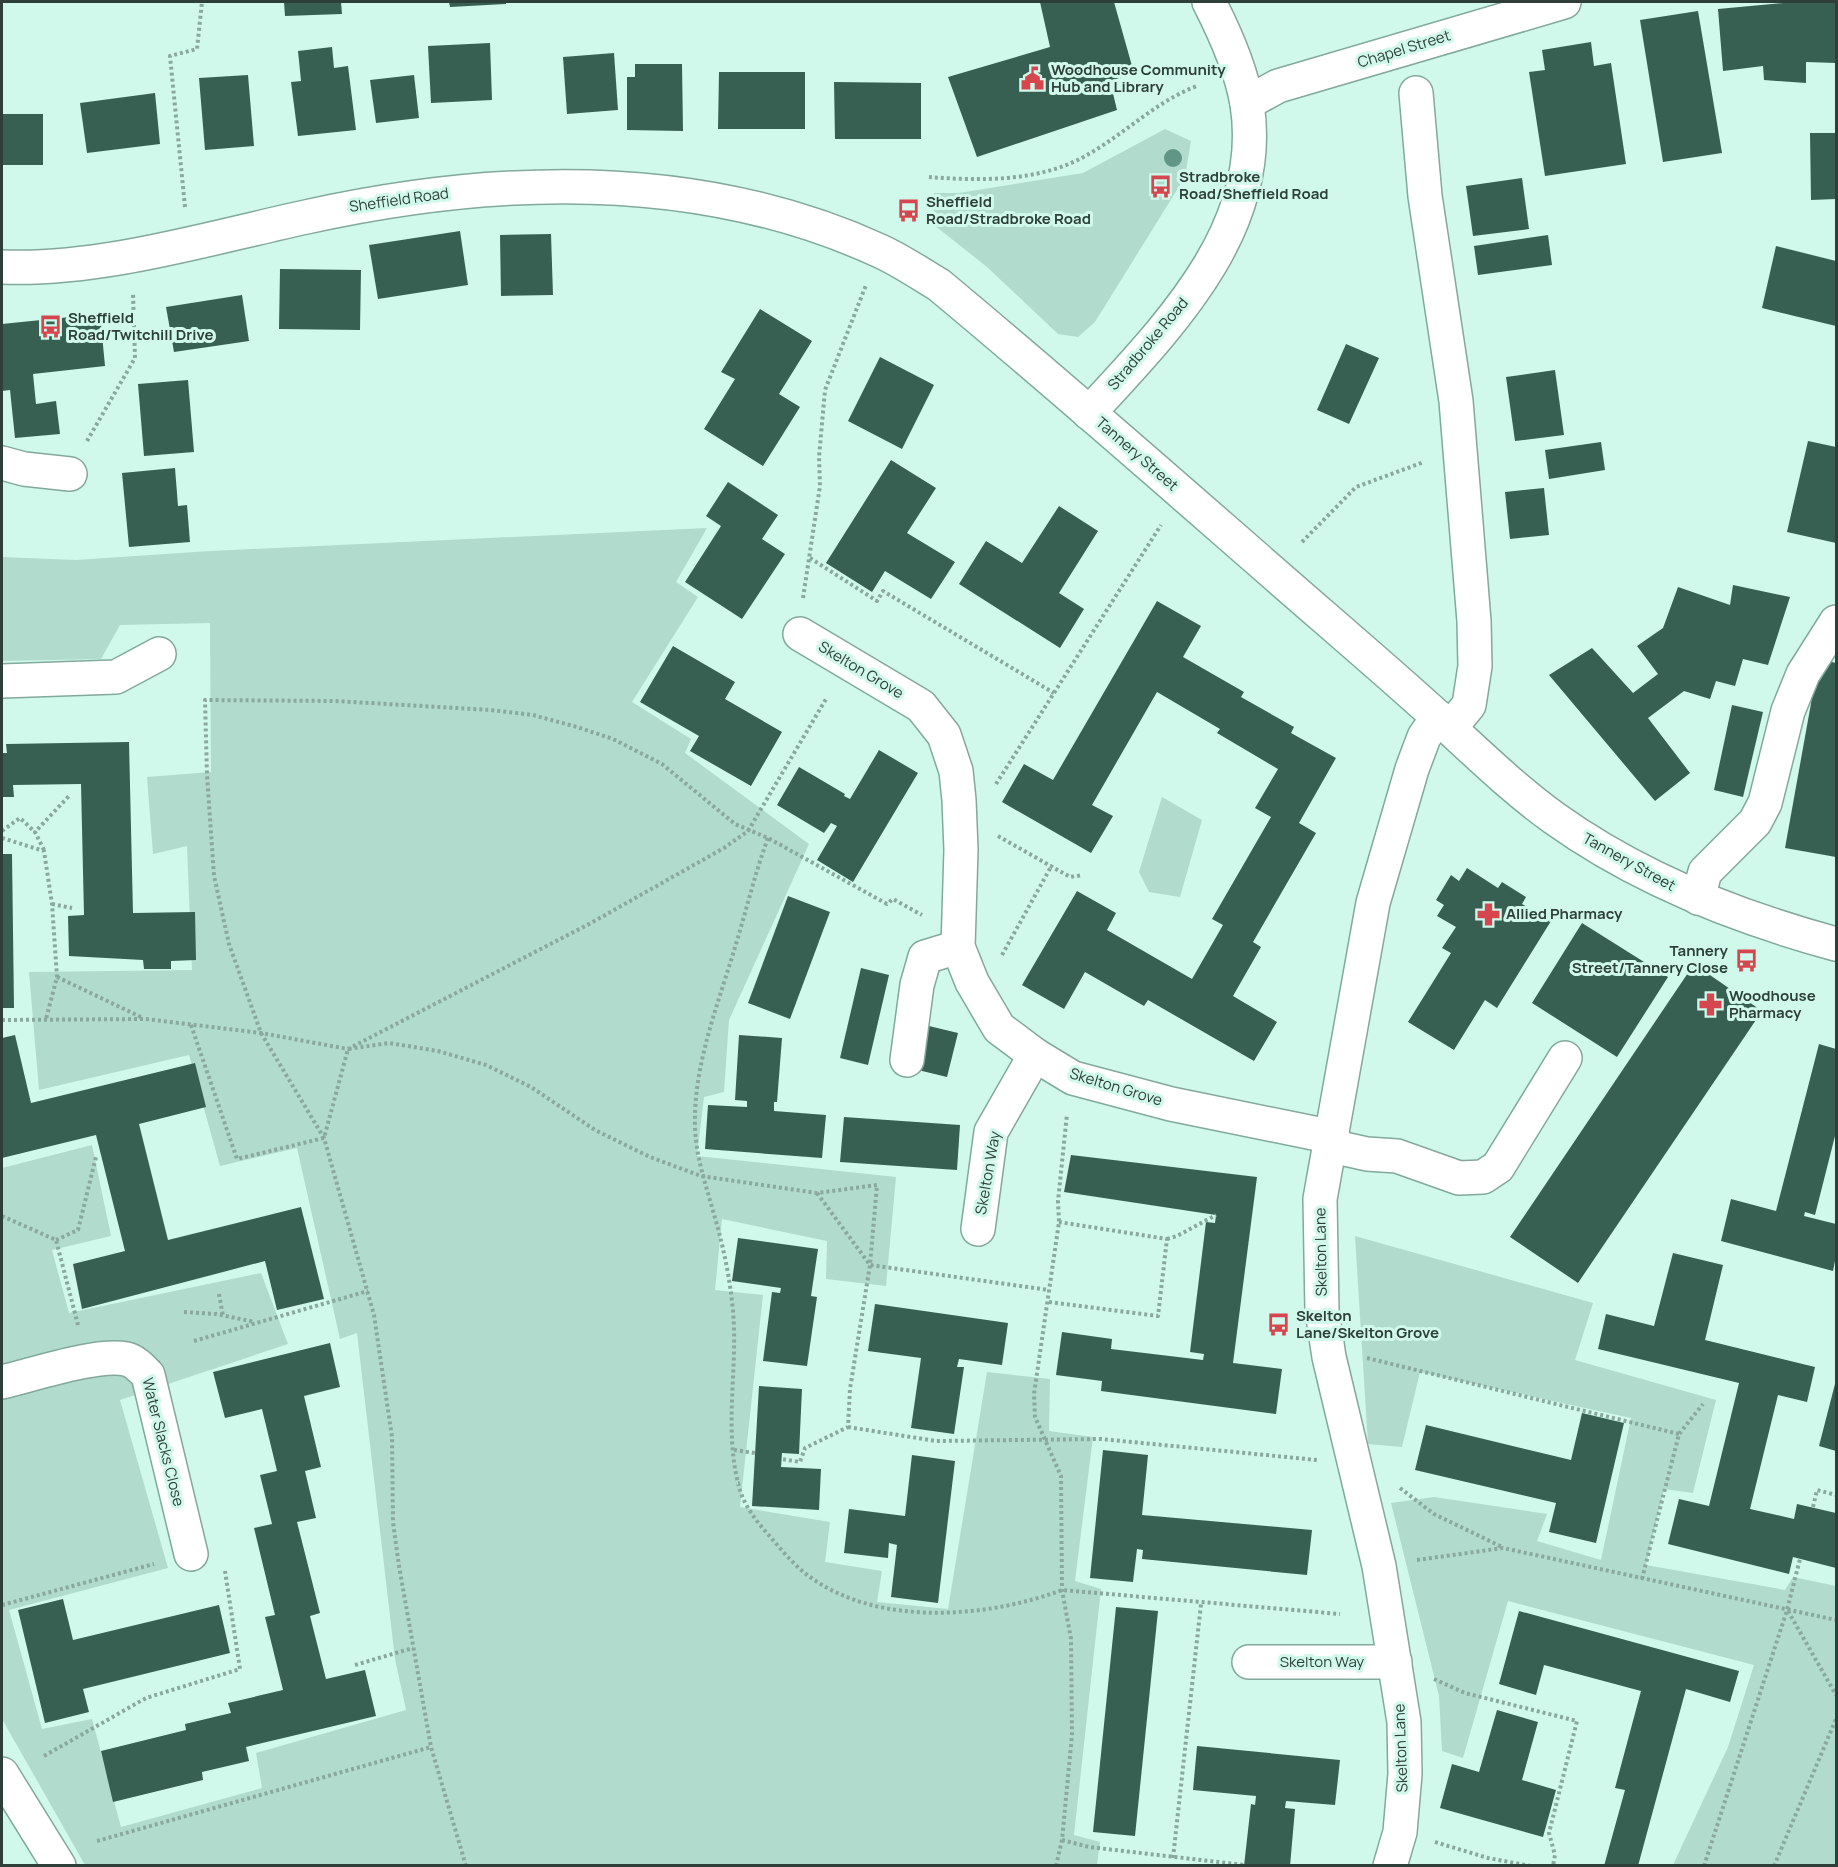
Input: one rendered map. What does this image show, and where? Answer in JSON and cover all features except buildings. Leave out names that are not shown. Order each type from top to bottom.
[{"type":"street","name":"Stradbroke Road","points":[[1089,412],[1174,318],[1217,253],[1239,200],[1249,152],[1246,103],[1231,49],[1209,2]]},
{"type":"street","name":"Chapel Street","points":[[1246,103],[1278,86],[1472,14],[1564,2]]},
{"type":"street","points":[[1416,93],[1424,185],[1456,401],[1474,621],[1475,666],[1469,705],[1444,722]]},
{"type":"street","name":"Sheffield Road","points":[[2,267],[37,269],[131,255],[364,204],[450,192],[526,186],[602,186],[678,192],[737,202],[799,220]]},
{"type":"street","name":"Tannery Street","points":[[799,220],[881,251],[939,285],[1089,412],[1444,722],[1524,795],[1556,819],[1601,849],[1698,898],[1783,929],[1836,944]]},
{"type":"street","points":[[2,463],[24,469],[70,474]]},
{"type":"street","points":[[1698,898],[1705,873],[1755,822],[1765,803],[1788,711],[1803,674],[1836,622]]},
{"type":"street","name":"Skelton Grove","points":[[800,634],[921,706],[944,735],[956,771],[959,800],[961,850],[958,947],[972,981],[999,1028],[1035,1055],[1073,1077],[1171,1104],[1332,1142],[1367,1154],[1397,1156],[1459,1178],[1483,1177],[1498,1167],[1565,1058]]},
{"type":"street","points":[[2,681],[117,677],[159,654]]},
{"type":"street","name":"Skelton Lane","points":[[1390,1866],[1400,1832],[1405,1774],[1404,1722],[1379,1566],[1329,1357],[1322,1311],[1320,1210],[1344,1058],[1373,903],[1412,769],[1424,737],[1444,722]]},
{"type":"street","points":[[907,1060],[917,985],[925,957],[958,947]]},
{"type":"street","name":"Skelton Way","points":[[978,1229],[991,1132],[1035,1055]]},
{"type":"street","name":"Water Slacks Close","points":[[2,1382],[97,1359],[126,1359],[138,1365],[148,1375],[176,1558]]},
{"type":"street","name":"Skelton Way","points":[[1249,1662],[1395,1662]]},
{"type":"street","points":[[2,1774],[59,1866]]},
{"type":"path","points":[[185,210],[170,56],[197,48],[202,2]]},
{"type":"path","points":[[929,177],[972,180],[1045,172],[1087,156],[1154,107],[1197,86]]},
{"type":"path","points":[[803,599],[820,486],[819,457],[825,390],[849,324],[881,251]]},
{"type":"path","points":[[70,474],[135,358],[131,255]]},
{"type":"path","points":[[1302,542],[1356,487],[1428,461]]},
{"type":"path","points":[[995,787],[1162,523],[1184,496]]},
{"type":"path","points":[[810,558],[877,601],[883,591],[1054,693]]},
{"type":"path","points":[[324,1138],[348,1049],[591,923],[724,848],[748,831],[826,699]]},
{"type":"path","points":[[466,1866],[431,1748],[413,1648],[393,1522],[392,1437],[381,1356],[368,1291],[324,1138],[261,1032],[229,944],[214,876],[207,775],[205,700],[347,701],[533,715],[613,739],[662,764],[735,824],[768,838],[887,904],[892,899],[932,921]]},
{"type":"path","points":[[35,832],[69,796]]},
{"type":"path","points":[[2,831],[20,818],[35,832],[44,851],[52,904],[57,977],[46,1019]]},
{"type":"path","points":[[994,834],[1070,877],[1083,875]]},
{"type":"path","points":[[2,838],[44,851]]},
{"type":"path","points":[[768,838],[753,879],[700,1077],[695,1126],[702,1176],[728,1270],[732,1303],[730,1413],[737,1482],[744,1502],[755,1519],[788,1557],[811,1578],[865,1603],[944,1614],[1018,1603],[1062,1590],[1201,1604],[1340,1614]]},
{"type":"path","points":[[1001,956],[1052,865]]},
{"type":"path","points":[[52,904],[72,908]]},
{"type":"path","points":[[57,977],[146,1019]]},
{"type":"path","points":[[2,1020],[146,1019],[261,1032],[348,1049],[389,1042],[438,1051],[486,1065],[531,1087],[595,1130],[650,1157],[702,1176],[817,1193],[876,1185],[870,1265],[850,1389],[848,1427]]},
{"type":"path","points":[[192,1025],[237,1159],[324,1138]]},
{"type":"path","points":[[1056,1866],[1062,1840],[1072,1735],[1071,1639],[1062,1590],[1061,1476],[1035,1416],[1034,1394],[1059,1222],[1058,1201],[1067,1126],[1066,1104]]},
{"type":"path","points":[[2,1216],[56,1240],[78,1230],[96,1157]]},
{"type":"path","points":[[817,1193],[870,1265],[1049,1290]]},
{"type":"path","points":[[1059,1222],[1167,1239],[1216,1215]]},
{"type":"path","points":[[1049,1302],[1158,1316],[1167,1239]]},
{"type":"path","points":[[56,1240],[79,1326]]},
{"type":"path","points":[[194,1341],[368,1291]]},
{"type":"path","points":[[219,1294],[223,1316]]},
{"type":"path","points":[[184,1312],[223,1316],[256,1323]]},
{"type":"path","points":[[1329,1357],[1371,1358],[1679,1434]]},
{"type":"path","points":[[1642,1579],[1679,1434],[1703,1404]]},
{"type":"path","points":[[782,1459],[801,1462],[806,1448],[848,1427],[936,1441],[1101,1439],[1324,1461]]},
{"type":"path","points":[[734,1450],[755,1453]]},
{"type":"path","points":[[1398,1486],[1434,1514],[1503,1548],[1836,1620]]},
{"type":"path","points":[[1813,1507],[1817,1490],[1836,1495]]},
{"type":"path","points":[[1379,1566],[1503,1548]]},
{"type":"path","points":[[2,1605],[176,1558]]},
{"type":"path","points":[[1704,1866],[1787,1610],[1800,1559]]},
{"type":"path","points":[[44,1756],[146,1698],[240,1669],[225,1569]]},
{"type":"path","points":[[1173,1858],[1201,1604]]},
{"type":"path","points":[[1787,1610],[1836,1695]]},
{"type":"path","points":[[355,1665],[413,1648]]},
{"type":"path","points":[[1395,1662],[1465,1693],[1577,1721],[1549,1833],[1555,1855],[1553,1866]]},
{"type":"path","points":[[1774,1866],[1836,1719]]},
{"type":"path","points":[[97,1841],[431,1748]]},
{"type":"path","points":[[1400,1832],[1488,1858],[1531,1866]]},
{"type":"path","points":[[1062,1840],[1089,1847],[1244,1865]]},
{"type":"green space","points":[[1165,129],[1191,141],[1185,177],[1095,322],[1078,337],[1058,334],[987,267],[934,225],[934,193],[959,193],[1083,173]]},
{"type":"green space","points":[[707,528],[676,582],[698,597],[632,702],[691,739],[685,753],[809,844],[729,1020],[724,1092],[704,1097],[697,1156],[896,1177],[886,1286],[826,1279],[827,1241],[722,1219],[715,1290],[763,1295],[740,1507],[830,1522],[825,1562],[882,1571],[877,1602],[948,1609],[987,1372],[1050,1379],[1049,1431],[1093,1437],[1075,1581],[1101,1589],[1074,1835],[1100,1842],[1097,1865],[85,1865],[2,1719],[2,1168],[92,1145],[111,1236],[52,1250],[69,1313],[261,1273],[288,1344],[120,1400],[168,1568],[9,1610],[42,1729],[92,1719],[121,1827],[262,1788],[256,1753],[406,1710],[395,1659],[357,1333],[340,1339],[297,1148],[220,1166],[189,1055],[39,1090],[29,972],[192,970],[187,846],[153,854],[147,777],[211,772],[210,623],[120,625],[101,659],[2,661],[2,557],[76,560],[210,551]]},
{"type":"green space","points":[[1162,797],[1202,820],[1180,897],[1149,892],[1139,872]]},
{"type":"green space","points":[[1355,1236],[1593,1303],[1575,1360],[1716,1400],[1693,1493],[1664,1489],[1646,1565],[1785,1590],[1793,1577],[1836,1586],[1836,1865],[1673,1865],[1728,1747],[1754,1665],[1508,1601],[1463,1758],[1442,1751],[1439,1696],[1391,1503],[1434,1497],[1547,1514],[1537,1541],[1601,1560],[1631,1418],[1420,1372],[1402,1447],[1368,1444]]},
{"type":"place","name":"Woodhouse Community Hub and Library","points":[[1033,79]]},
{"type":"place","name":"Stradbroke Road/Sheffield Road","points":[[1161,186]]},
{"type":"place","name":"Sheffield Road/Stradbroke Road","points":[[908,211]]},
{"type":"place","name":"Sheffield Road/Twitchill Drive","points":[[50,327]]},
{"type":"place","name":"Allied Pharmacy","points":[[1488,914]]},
{"type":"place","name":"Tannery Street/Tannery Close","points":[[1746,960]]},
{"type":"place","name":"Woodhouse Pharmacy","points":[[1711,1005]]},
{"type":"place","name":"Skelton Lane/Skelton Grove","points":[[1278,1325]]}]
